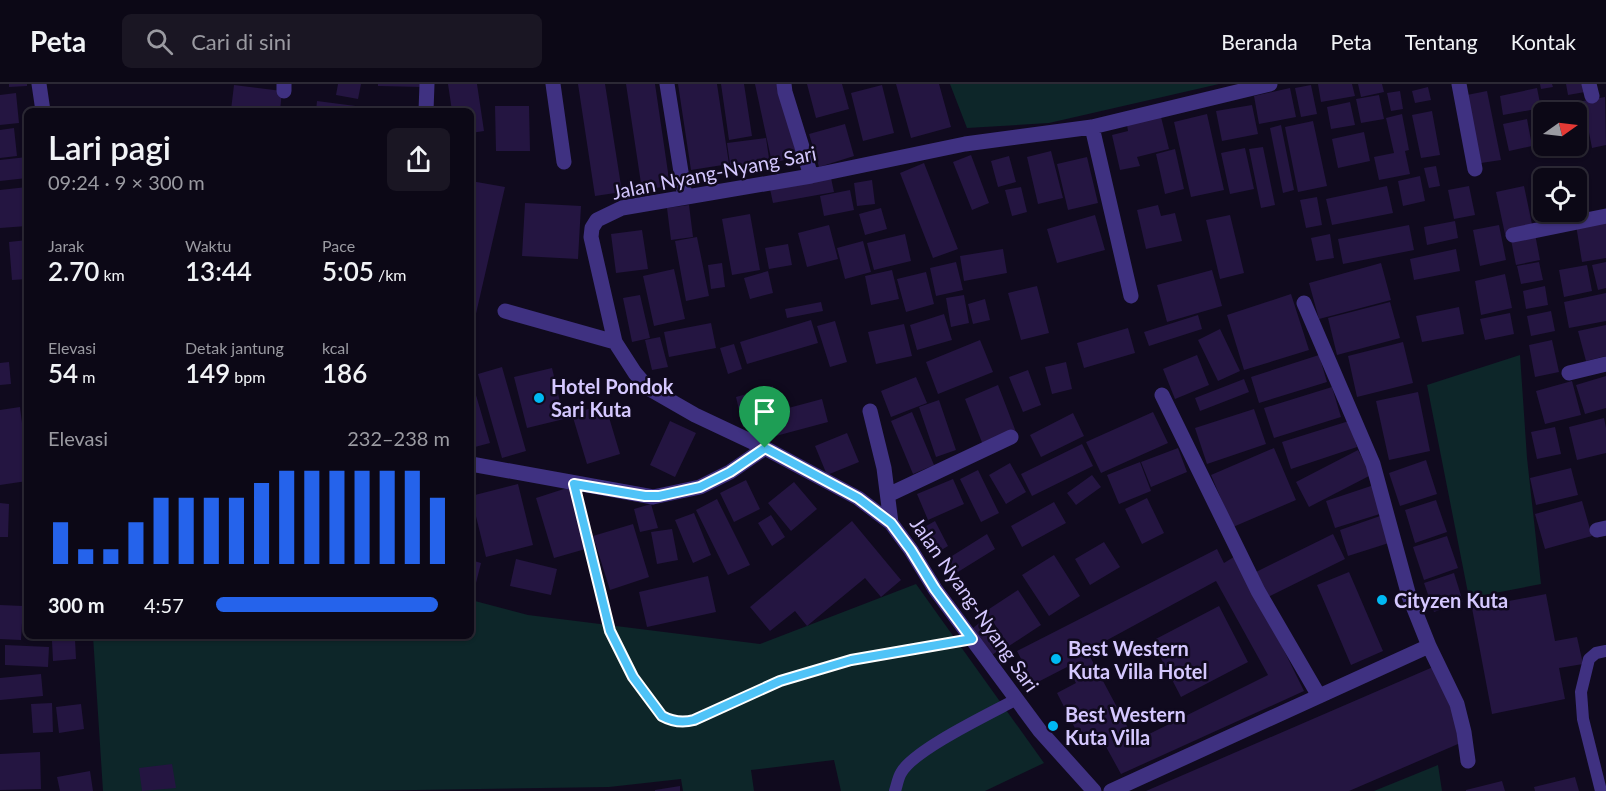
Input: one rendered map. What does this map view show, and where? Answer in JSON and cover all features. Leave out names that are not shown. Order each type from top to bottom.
[{"type":"street","points":[[39,84],[42,108]]},
{"type":"street","points":[[426,108],[427,84]]},
{"type":"street","points":[[553,84],[564,162]]},
{"type":"street","points":[[667,84],[685,197]]},
{"type":"street","points":[[784,84],[784,92],[811,176]]},
{"type":"street","name":"Jalan Nyang-Nyang Sari","points":[[1094,791],[1040,731],[935,589],[891,523],[858,498],[765,448],[695,415],[648,388],[635,374],[615,342],[592,248],[592,228],[597,220],[622,208],[811,176],[965,144],[1092,127],[1270,84]]},
{"type":"street","points":[[1459,84],[1475,169]]},
{"type":"street","points":[[1092,127],[1131,296]]},
{"type":"street","points":[[1513,236],[1606,216]]},
{"type":"street","points":[[1304,303],[1373,464],[1409,596],[1429,646],[1457,704],[1468,761]]},
{"type":"street","points":[[505,311],[615,342]]},
{"type":"street","points":[[1569,374],[1606,364]]},
{"type":"street","points":[[1162,395],[1258,591],[1319,696]]},
{"type":"street","points":[[870,411],[888,495],[891,523]]},
{"type":"street","points":[[888,495],[1011,437]]},
{"type":"street","points":[[474,465],[574,484],[645,496],[659,496],[700,487],[730,472],[765,448]]},
{"type":"street","points":[[1111,791],[1429,646]]},
{"type":"lane","points":[[1601,791],[1583,719],[1581,692],[1589,659],[1596,653],[1606,651]]},
{"type":"lane","points":[[895,791],[901,772],[916,757],[1017,699]]},
{"type":"path","points":[[574,484],[610,631],[633,677],[662,716],[669,720],[685,722],[694,720],[780,681],[851,660],[972,639]]},
{"type":"green space","points":[[950,84],[1219,84],[1049,123],[967,128]]},
{"type":"green space","points":[[1520,355],[1527,458],[1541,584],[1469,598],[1427,385]]},
{"type":"green space","points":[[916,584],[1044,763],[985,791],[841,791],[834,760],[751,770],[754,791],[683,791],[681,779],[609,787],[354,791],[103,791],[93,639],[474,639],[474,601],[528,615],[760,644]]},
{"type":"green space","points":[[1438,765],[1442,791],[1374,791]]},
{"type":"building","points":[[9,84],[27,84],[27,86],[9,87]]},
{"type":"building","points":[[338,84],[361,84],[358,99],[336,95]]},
{"type":"building","points":[[378,84],[422,84],[422,87],[378,86]]},
{"type":"building","points":[[448,84],[477,84],[484,131],[474,133],[474,108],[452,108]]},
{"type":"building","points":[[578,84],[605,84],[622,192],[595,196]]},
{"type":"building","points":[[626,84],[655,84],[670,186],[642,190]]},
{"type":"building","points":[[678,84],[717,84],[729,164],[691,170]]},
{"type":"building","points":[[721,84],[744,84],[752,136],[729,140]]},
{"type":"building","points":[[755,84],[781,84],[797,157],[772,163]]},
{"type":"building","points":[[807,84],[842,84],[849,109],[816,118]]},
{"type":"building","points":[[896,84],[939,84],[951,127],[911,138]]},
{"type":"building","points":[[1318,84],[1352,84],[1355,96],[1321,102]]},
{"type":"building","points":[[1358,84],[1382,84],[1384,92],[1361,97]]},
{"type":"building","points":[[1540,84],[1552,84],[1553,87],[1541,89]]},
{"type":"building","points":[[1566,84],[1583,84],[1585,92],[1568,95]]},
{"type":"building","points":[[234,85],[282,91],[280,108],[231,108]]},
{"type":"building","points":[[882,85],[894,133],[863,141],[851,93]]},
{"type":"building","points":[[1311,85],[1317,114],[1301,117],[1295,88]]},
{"type":"building","points":[[1428,87],[1431,100],[1415,103],[1412,91]]},
{"type":"building","points":[[1290,88],[1296,117],[1259,124],[1254,96]]},
{"type":"building","points":[[1537,88],[1540,102],[1533,102],[1533,109],[1503,115],[1500,96]]},
{"type":"building","points":[[1400,91],[1403,109],[1391,111],[1387,93]]},
{"type":"building","points":[[1487,91],[1501,160],[1481,163],[1467,95]]},
{"type":"building","points":[[16,93],[19,123],[0,125],[0,95]]},
{"type":"building","points":[[1379,95],[1384,119],[1361,123],[1356,99]]},
{"type":"building","points":[[1605,97],[1606,145],[1592,148],[1587,122],[1587,102],[1583,101]]},
{"type":"building","points":[[317,101],[371,108],[316,108]]},
{"type":"building","points":[[1350,102],[1355,125],[1331,129],[1327,107]]},
{"type":"building","points":[[1252,105],[1258,134],[1222,141],[1216,111]]},
{"type":"building","points":[[495,106],[529,106],[530,151],[496,151]]},
{"type":"building","points":[[1432,111],[1440,155],[1421,158],[1412,115]]},
{"type":"building","points":[[1207,114],[1224,190],[1191,197],[1174,122]]},
{"type":"building","points":[[1402,114],[1409,150],[1405,151],[1410,174],[1379,180],[1374,157],[1394,153],[1386,118]]},
{"type":"building","points":[[1161,117],[1169,149],[1137,157],[1140,166],[1120,170],[1112,135],[1128,131],[1127,125]]},
{"type":"building","points":[[1527,119],[1532,146],[1509,151],[1503,124]]},
{"type":"building","points":[[1313,121],[1327,186],[1298,192],[1285,127]]},
{"type":"building","points":[[845,124],[854,156],[819,167],[809,134]]},
{"type":"building","points":[[1281,125],[1294,190],[1283,193],[1270,128]]},
{"type":"building","points":[[14,128],[17,156],[0,158],[0,130]]},
{"type":"building","points":[[1364,132],[1370,161],[1338,168],[1332,139]]},
{"type":"building","points":[[766,138],[770,165],[731,171],[727,143]]},
{"type":"building","points":[[1263,147],[1275,205],[1261,208],[1249,149]]},
{"type":"building","points":[[1245,148],[1254,189],[1230,194],[1221,153]]},
{"type":"building","points":[[1175,149],[1184,189],[1165,194],[1156,154]]},
{"type":"building","points":[[1051,151],[1063,198],[1038,204],[1027,157]]},
{"type":"building","points":[[971,155],[989,203],[972,210],[953,162]]},
{"type":"building","points":[[1009,156],[1016,182],[998,187],[991,161]]},
{"type":"building","points":[[24,157],[24,178],[0,181],[0,160]]},
{"type":"building","points":[[1087,157],[1098,203],[1068,210],[1057,164]]},
{"type":"building","points":[[924,163],[958,249],[933,258],[900,173]]},
{"type":"building","points":[[1436,166],[1440,186],[1429,188],[1424,168]]},
{"type":"building","points":[[1420,176],[1425,201],[1403,206],[1398,181]]},
{"type":"building","points":[[831,178],[834,192],[773,203],[770,189]]},
{"type":"building","points":[[872,180],[875,204],[857,206],[854,183]]},
{"type":"building","points":[[474,182],[505,187],[474,318]]},
{"type":"building","points":[[1387,186],[1393,213],[1332,225],[1326,199]]},
{"type":"building","points":[[1469,186],[1475,215],[1454,219],[1448,190]]},
{"type":"building","points":[[1524,186],[1533,229],[1505,234],[1496,192]]},
{"type":"building","points":[[24,187],[24,226],[0,228],[0,190]]},
{"type":"building","points":[[1021,187],[1027,212],[1012,216],[1005,190]]},
{"type":"building","points":[[850,190],[854,210],[824,216],[820,196]]},
{"type":"building","points":[[1317,197],[1322,225],[1306,228],[1300,200]]},
{"type":"building","points":[[525,203],[581,206],[578,259],[522,256]]},
{"type":"building","points":[[689,205],[693,237],[671,240],[667,208]]},
{"type":"building","points":[[1158,205],[1161,216],[1175,213],[1182,241],[1146,249],[1137,210]]},
{"type":"building","points":[[881,208],[887,229],[865,235],[859,214]]},
{"type":"building","points":[[750,214],[760,270],[732,275],[722,219]]},
{"type":"building","points":[[1095,215],[1105,250],[1057,263],[1047,229]]},
{"type":"building","points":[[1230,215],[1244,273],[1220,279],[1206,220]]},
{"type":"building","points":[[1455,221],[1458,238],[1427,245],[1424,227]]},
{"type":"building","points":[[1606,221],[1606,258],[1582,262],[1576,225]]},
{"type":"building","points":[[829,225],[838,259],[807,267],[798,233]]},
{"type":"building","points":[[1409,225],[1414,250],[1343,264],[1338,239]]},
{"type":"building","points":[[1499,225],[1506,260],[1480,266],[1473,230]]},
{"type":"building","points":[[642,230],[648,269],[616,273],[611,234]]},
{"type":"building","points":[[905,234],[911,261],[874,270],[867,243]]},
{"type":"building","points":[[1330,234],[1334,258],[1316,261],[1311,238]]},
{"type":"building","points":[[1535,234],[1540,260],[1516,265],[1511,240]]},
{"type":"building","points":[[697,237],[709,296],[686,301],[675,241]]},
{"type":"building","points":[[24,240],[24,279],[12,280],[9,242]]},
{"type":"building","points":[[863,241],[871,272],[845,279],[837,248]]},
{"type":"building","points":[[788,244],[792,265],[769,269],[765,248]]},
{"type":"building","points":[[1003,249],[1007,273],[964,281],[960,256]]},
{"type":"building","points":[[1456,249],[1460,271],[1414,280],[1410,259]]},
{"type":"building","points":[[956,262],[963,290],[936,296],[930,268]]},
{"type":"building","points":[[1539,262],[1543,280],[1521,284],[1517,266]]},
{"type":"building","points":[[1606,262],[1606,288],[1598,290],[1592,265]]},
{"type":"building","points":[[722,263],[725,287],[711,289],[708,265]]},
{"type":"building","points":[[1381,263],[1391,300],[1319,319],[1309,283]]},
{"type":"building","points":[[1587,265],[1592,291],[1564,297],[1559,270]]},
{"type":"building","points":[[674,269],[685,319],[654,326],[643,276]]},
{"type":"building","points":[[892,270],[899,299],[871,305],[865,276]]},
{"type":"building","points":[[1212,270],[1222,306],[1167,322],[1157,285]]},
{"type":"building","points":[[768,271],[773,293],[750,299],[744,278]]},
{"type":"building","points":[[926,272],[934,304],[906,312],[897,279]]},
{"type":"building","points":[[1505,274],[1512,308],[1481,315],[1475,281]]},
{"type":"building","points":[[1037,286],[1049,333],[1021,340],[1008,293]]},
{"type":"building","points":[[1545,286],[1548,305],[1526,309],[1523,291]]},
{"type":"building","points":[[1606,293],[1606,321],[1569,328],[1564,302]]},
{"type":"building","points":[[1291,294],[1309,350],[1244,370],[1227,315]]},
{"type":"building","points":[[640,295],[650,338],[632,342],[623,298]]},
{"type":"building","points":[[964,295],[969,323],[951,327],[946,298]]},
{"type":"building","points":[[985,299],[990,320],[973,324],[968,304]]},
{"type":"building","points":[[821,302],[823,311],[787,318],[785,309]]},
{"type":"building","points":[[1390,302],[1400,338],[1337,355],[1328,318]]},
{"type":"building","points":[[1459,307],[1464,334],[1422,342],[1416,316]]},
{"type":"building","points":[[1551,311],[1555,331],[1531,336],[1527,316]]},
{"type":"building","points":[[1510,313],[1514,334],[1485,340],[1480,319]]},
{"type":"building","points":[[944,314],[952,340],[917,350],[910,325]]},
{"type":"building","points":[[1198,315],[1202,329],[1149,346],[1144,332]]},
{"type":"building","points":[[811,320],[818,343],[747,364],[740,342]]},
{"type":"building","points":[[835,321],[847,362],[830,367],[817,326]]},
{"type":"building","points":[[711,323],[716,348],[669,357],[664,332]]},
{"type":"building","points":[[904,324],[912,356],[876,364],[868,332]]},
{"type":"building","points":[[1606,325],[1606,356],[1586,361],[1578,331]]},
{"type":"building","points":[[1128,328],[1135,353],[1084,368],[1077,343]]},
{"type":"building","points":[[1220,329],[1240,371],[1218,381],[1198,340]]},
{"type":"building","points":[[660,337],[668,367],[652,370],[645,340]]},
{"type":"building","points":[[980,340],[993,372],[938,394],[926,362]]},
{"type":"building","points":[[1552,340],[1559,372],[1535,377],[1529,345]]},
{"type":"building","points":[[1403,342],[1413,383],[1357,397],[1348,356]]},
{"type":"building","points":[[734,344],[742,369],[728,374],[720,348]]},
{"type":"building","points":[[1197,355],[1209,385],[1175,399],[1163,369]]},
{"type":"building","points":[[1319,355],[1327,382],[1259,403],[1251,377]]},
{"type":"building","points":[[9,362],[11,384],[0,385],[0,363]]},
{"type":"building","points":[[1066,362],[1072,389],[1052,394],[1045,367]]},
{"type":"building","points":[[502,367],[526,451],[502,458],[478,374]]},
{"type":"building","name":"Hotel Pondok Sari Kuta","points":[[552,368],[564,419],[527,428],[514,377]]},
{"type":"building","points":[[1028,370],[1041,405],[1023,412],[1009,377]]},
{"type":"building","points":[[1606,376],[1606,408],[1585,414],[1576,385]]},
{"type":"building","points":[[916,377],[927,403],[891,417],[881,391]]},
{"type":"building","points":[[1244,379],[1249,392],[1200,411],[1195,398]]},
{"type":"building","points":[[1572,381],[1581,415],[1545,424],[1536,391]]},
{"type":"building","points":[[998,385],[1016,432],[983,445],[965,399]]},
{"type":"building","points":[[773,386],[777,406],[762,410],[757,390]]},
{"type":"building","points":[[1332,387],[1341,417],[1274,438],[1264,408]]},
{"type":"building","points":[[474,388],[490,443],[474,447]]},
{"type":"building","points":[[754,392],[762,422],[743,427],[736,397]]},
{"type":"building","points":[[1418,392],[1430,451],[1389,460],[1376,401]]},
{"type":"building","points":[[822,399],[828,422],[772,437],[766,414]]},
{"type":"building","points":[[939,400],[956,450],[936,457],[919,407]]},
{"type":"building","points":[[605,404],[620,454],[587,464],[572,414]]},
{"type":"building","points":[[20,407],[24,439],[24,481],[0,485],[0,410]]},
{"type":"building","points":[[1254,409],[1266,444],[1207,464],[1195,428]]},
{"type":"building","points":[[912,412],[934,465],[913,474],[891,421]]},
{"type":"building","points":[[1153,412],[1168,443],[1101,473],[1086,442]]},
{"type":"building","points":[[1073,413],[1084,436],[1041,457],[1030,435]]},
{"type":"building","points":[[1604,418],[1606,453],[1577,460],[1569,427]]},
{"type":"building","points":[[670,421],[696,433],[675,477],[650,465]]},
{"type":"building","points":[[1349,421],[1357,447],[1291,469],[1282,442]]},
{"type":"building","points":[[1555,427],[1561,454],[1537,459],[1531,432]]},
{"type":"building","points":[[847,433],[859,462],[827,475],[815,446]]},
{"type":"building","points":[[1082,444],[1093,466],[1032,496],[1021,474]]},
{"type":"building","points":[[1178,448],[1187,472],[1151,487],[1141,462]]},
{"type":"building","points":[[1274,448],[1296,500],[1233,527],[1211,475]]},
{"type":"building","points":[[1358,450],[1371,475],[1309,507],[1296,482]]},
{"type":"building","points":[[1426,460],[1437,494],[1400,506],[1389,473]]},
{"type":"building","points":[[1140,462],[1151,491],[1119,504],[1107,475]]},
{"type":"building","points":[[1010,463],[1026,492],[1006,504],[989,475]]},
{"type":"building","points":[[1571,468],[1578,495],[1536,505],[1530,478]]},
{"type":"building","points":[[978,470],[999,513],[981,522],[960,479]]},
{"type":"building","points":[[1092,475],[1101,487],[1076,505],[1067,493]]},
{"type":"building","points":[[953,479],[964,504],[928,520],[917,494]]},
{"type":"building","points":[[746,480],[760,509],[734,522],[720,493]]},
{"type":"building","points":[[794,482],[817,509],[791,531],[768,503]]},
{"type":"building","points":[[518,484],[533,545],[486,557],[474,508],[474,495]]},
{"type":"building","points":[[1374,485],[1383,513],[1335,528],[1326,501]]},
{"type":"building","points":[[570,487],[589,548],[554,558],[536,498]]},
{"type":"building","points":[[1147,498],[1164,533],[1142,544],[1125,509]]},
{"type":"building","points":[[717,499],[750,565],[728,575],[696,510]]},
{"type":"building","points":[[1436,500],[1447,532],[1415,543],[1405,510]]},
{"type":"building","points":[[1582,501],[1592,536],[1545,549],[1535,514]]},
{"type":"building","points":[[1054,502],[1066,523],[1022,547],[1011,526]]},
{"type":"building","points":[[0,503],[9,504],[8,537],[0,537]]},
{"type":"building","points":[[651,504],[658,528],[640,532],[634,509]]},
{"type":"building","points":[[694,513],[711,555],[693,563],[675,520]]},
{"type":"building","points":[[771,515],[785,537],[772,546],[758,523]]},
{"type":"building","points":[[1383,515],[1392,542],[1348,556],[1340,530]]},
{"type":"building","points":[[852,521],[901,580],[881,597],[865,578],[807,626],[795,611],[770,631],[750,607]]},
{"type":"building","points":[[935,521],[948,546],[933,555],[919,530]]},
{"type":"building","points":[[633,524],[649,577],[610,590],[593,536]]},
{"type":"building","points":[[672,529],[678,560],[657,564],[651,532]]},
{"type":"building","points":[[987,534],[995,549],[953,575],[944,561]]},
{"type":"building","points":[[1333,534],[1345,559],[1266,598],[1254,573]]},
{"type":"building","points":[[1447,536],[1458,568],[1424,580],[1413,547]]},
{"type":"building","points":[[1104,542],[1120,567],[1090,585],[1075,559]]},
{"type":"building","name":"Best Western Kuta Villa Hotel","points":[[1217,549],[1224,563],[1237,555],[1304,691],[1121,774],[1099,734],[1082,742],[1057,693],[1076,683],[1067,667],[1034,684],[1017,651]],"holes":[[[1216,581],[1268,675],[1135,741],[1087,651]]]},
{"type":"building","points":[[1054,555],[1080,596],[1049,616],[1022,575]]},
{"type":"building","points":[[516,559],[557,569],[551,595],[510,586]]},
{"type":"building","points":[[474,561],[481,563],[474,591]]},
{"type":"building","points":[[1349,572],[1383,651],[1351,665],[1317,585]]},
{"type":"building","points":[[1454,573],[1463,602],[1434,612],[1424,583]]},
{"type":"building","points":[[708,576],[716,612],[647,627],[639,592]]},
{"type":"building","points":[[1018,590],[1041,625],[1009,646],[986,611]]},
{"type":"building","points":[[1546,594],[1555,641],[1577,637],[1583,664],[1559,668],[1565,699],[1492,714],[1472,608]]},
{"type":"building","points":[[0,605],[23,606],[21,640],[0,639]]},
{"type":"building","name":"Best Western Kuta Villa Hotel","points":[[1219,606],[1248,662],[1181,697],[1152,641]]},
{"type":"building","points":[[983,620],[1003,647],[988,658],[968,632]]},
{"type":"building","points":[[75,639],[76,659],[53,661],[52,641]]},
{"type":"building","points":[[5,645],[49,647],[48,667],[5,665]]},
{"type":"building","points":[[1433,667],[1465,741],[1349,791],[1146,791]]},
{"type":"building","points":[[41,674],[43,696],[0,700],[0,678]]},
{"type":"building","points":[[52,703],[53,732],[33,733],[31,704]]},
{"type":"building","points":[[81,704],[84,729],[59,733],[56,707]]},
{"type":"building","points":[[40,752],[41,789],[0,790],[0,754]]},
{"type":"building","points":[[172,764],[176,788],[142,791],[139,768]]},
{"type":"building","points":[[90,771],[93,791],[60,791],[57,777]]},
{"type":"building","points":[[1575,777],[1579,791],[1535,791],[1534,787]]},
{"type":"building","points":[[1502,781],[1505,791],[1466,791],[1466,790]]},
{"type":"building","points":[[680,786],[680,791],[655,791],[655,790]]},
{"type":"place","name":"Hotel Pondok Sari Kuta","points":[[539,398]]},
{"type":"place","name":"Cityzen Kuta","points":[[1382,600]]},
{"type":"place","name":"Best Western Kuta Villa Hotel","points":[[1056,659]]},
{"type":"place","name":"Best Western Kuta Villa","points":[[1053,726]]},
{"type":"route","points":[[765,448],[858,498],[873,507],[891,523],[972,639],[851,660],[780,681],[694,720],[685,722],[669,720],[662,716],[633,677],[610,631],[574,484],[645,496],[659,496],[700,487],[730,472],[765,448]]}]
